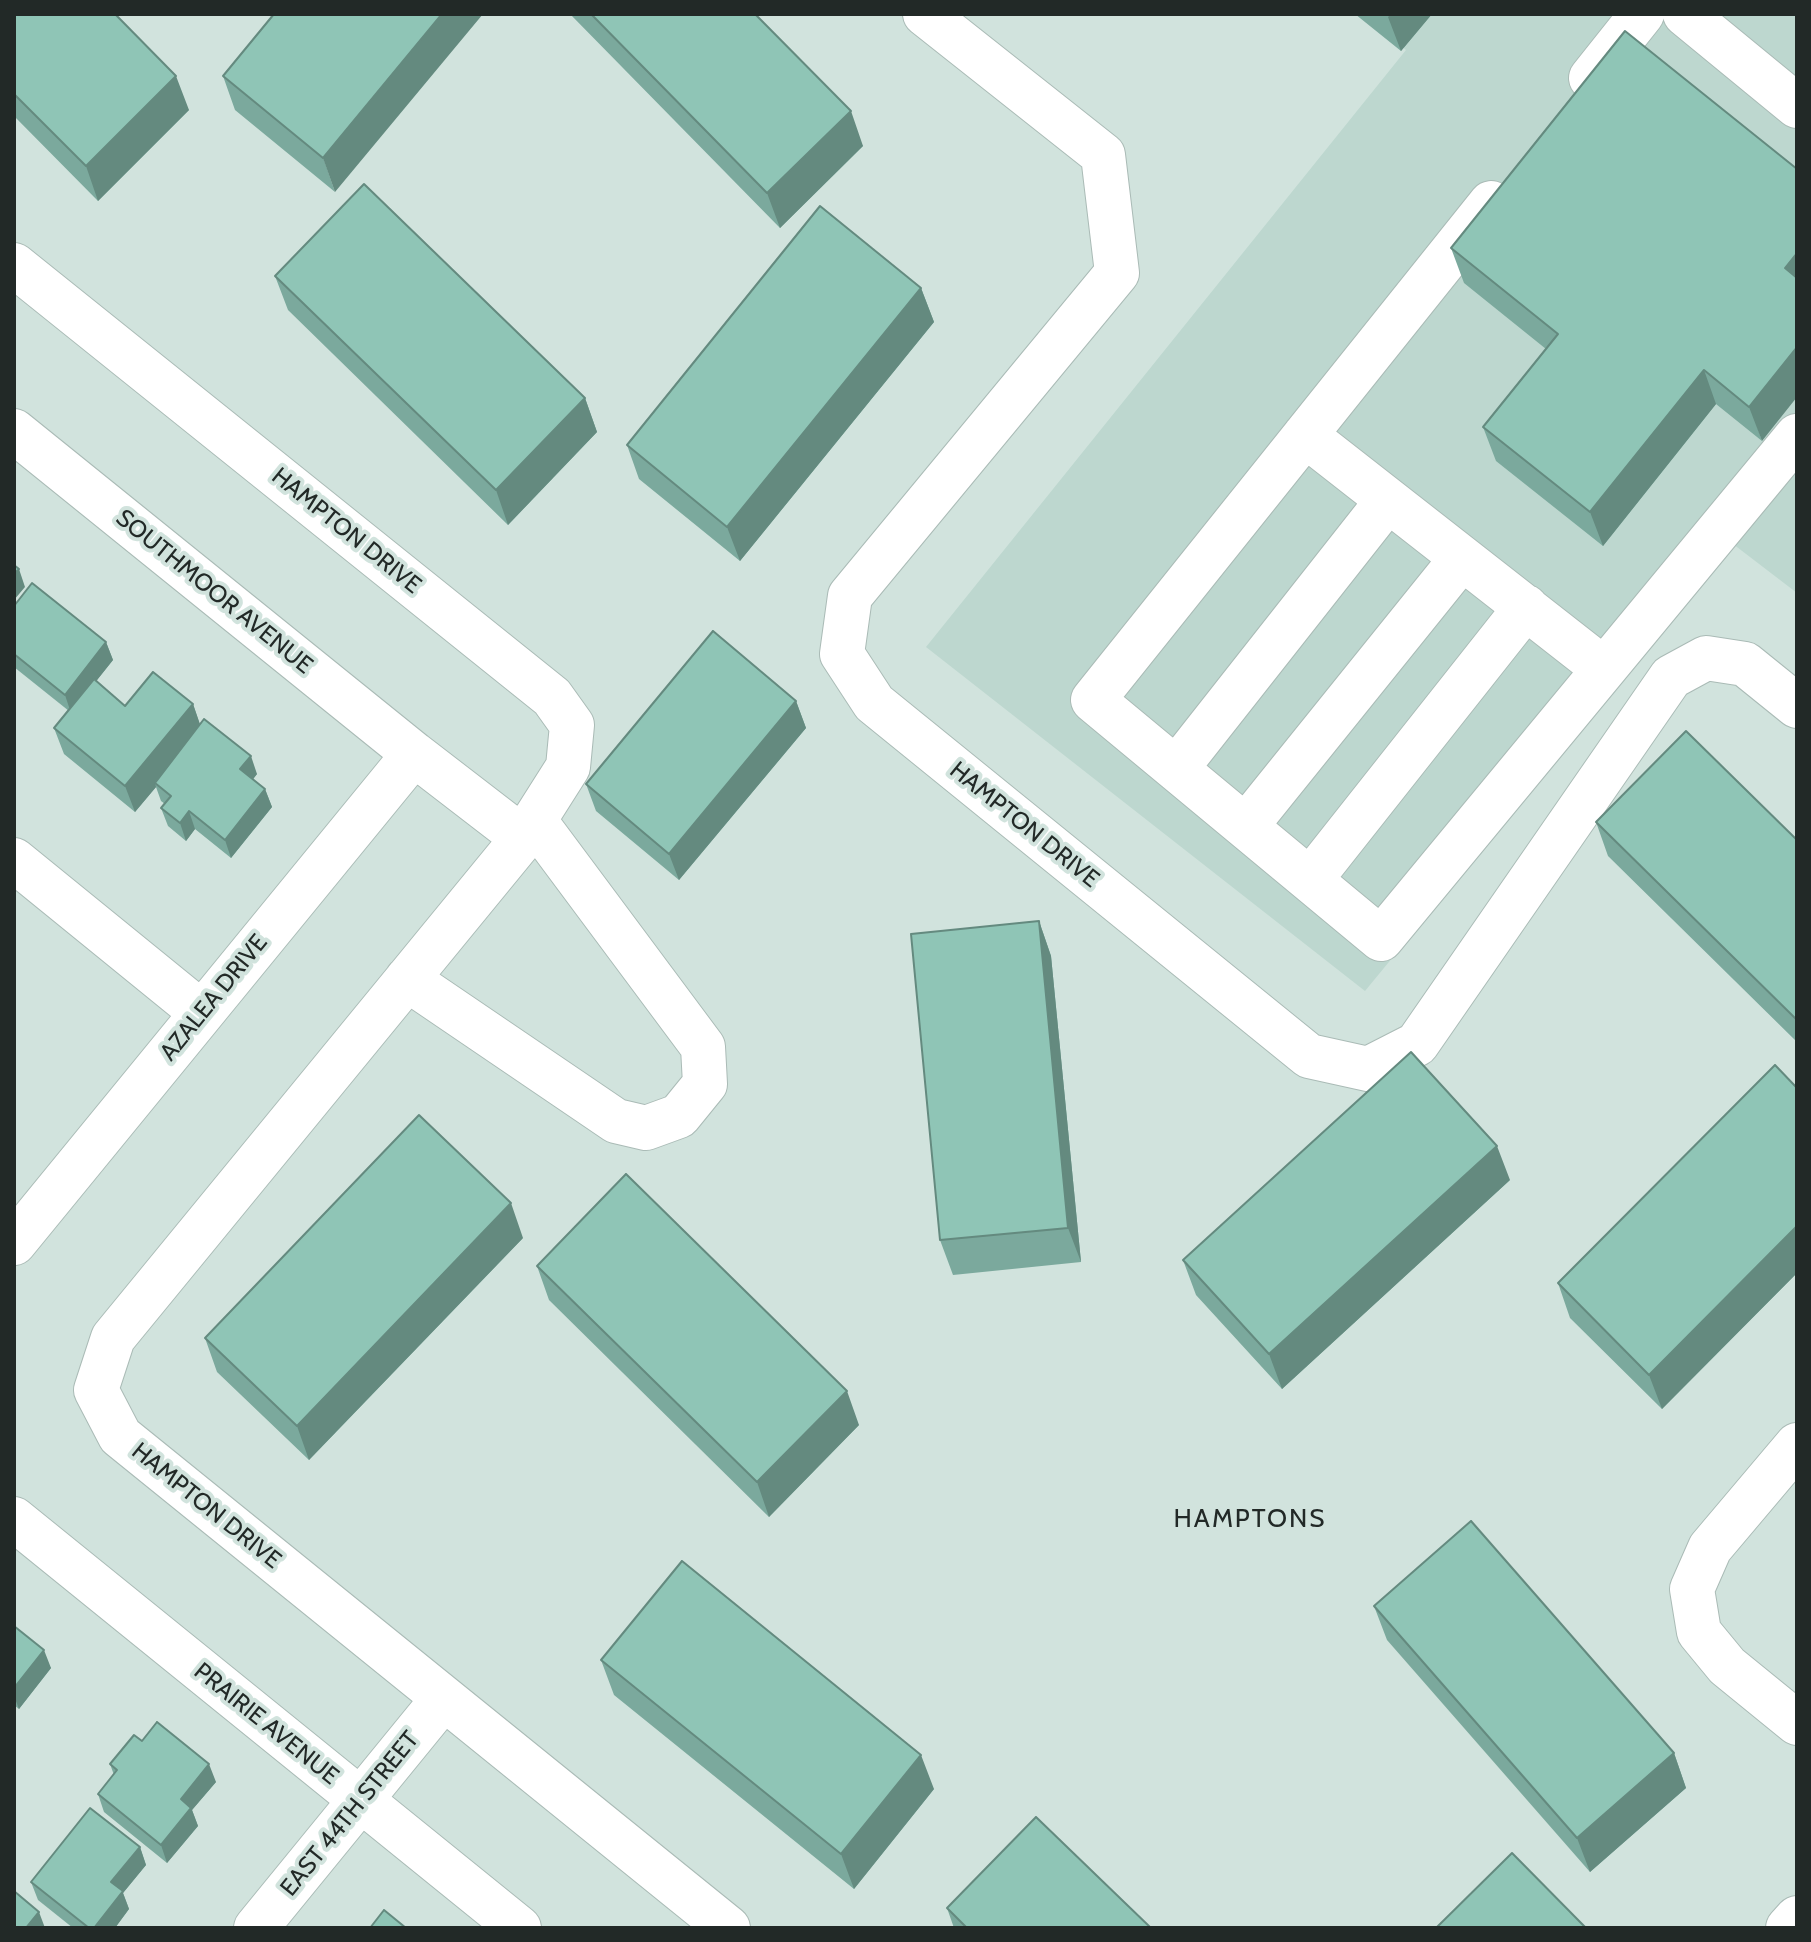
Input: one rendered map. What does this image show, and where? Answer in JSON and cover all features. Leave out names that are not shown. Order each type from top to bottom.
[{"type":"street","name":"HAMPTON DRIVE","points":[[925,14],[1103,155],[1117,273],[850,596],[842,654],[874,703],[1309,1056],[1368,1069],[1417,1044],[1671,677],[1706,658],[1745,664],[1797,706]]},
{"type":"street","points":[[1563,113],[1642,14]]},
{"type":"street","points":[[1685,14],[1797,106]]},
{"type":"street","points":[[1513,175],[1093,700],[1381,939],[1797,436]]},
{"type":"street","name":"HAMPTON DRIVE","points":[[14,265],[552,697],[572,725],[568,767],[528,829],[113,1338],[96,1390],[120,1436],[728,1928]]},
{"type":"street","name":"SOUTHMOOR AVENUE","points":[[14,431],[414,754]]},
{"type":"street","points":[[1305,435],[1604,669]]},
{"type":"street","points":[[1176,769],[1388,500]]},
{"type":"street","points":[[1246,826],[1462,558]]},
{"type":"street","points":[[1310,880],[1526,607]]},
{"type":"street","points":[[407,979],[616,1121],[646,1128],[679,1116],[705,1084],[703,1047],[528,829],[414,754]]},
{"type":"street","name":"AZALEA DRIVE","points":[[14,1243],[414,754]]},
{"type":"street","points":[[14,860],[202,1013]]},
{"type":"street","points":[[1797,1445],[1710,1548],[1692,1589],[1699,1632],[1727,1666],[1797,1723]]},
{"type":"street","name":"PRAIRIE AVENUE","points":[[14,1519],[519,1928]]},
{"type":"street","name":"EAST 44TH STREET","points":[[256,1928],[443,1699]]},
{"type":"street","points":[[1788,1928],[1797,1918]]},
{"type":"shaded area","points":[[1363,14],[1797,14],[1797,593],[1733,544],[1365,991],[926,647],[1406,50]]},
{"type":"building","points":[[14,14],[115,14],[176,76],[86,166],[14,94]]},
{"type":"building","points":[[274,14],[442,14],[323,158],[223,76]]},
{"type":"building","points":[[591,14],[755,14],[851,111],[767,193]]},
{"type":"building","points":[[1625,31],[1797,169],[1797,253],[1785,268],[1797,278],[1797,347],[1749,407],[1704,370],[1590,512],[1483,427],[1558,334],[1451,248]]},
{"type":"building","points":[[364,184],[585,398],[496,490],[275,276]]},
{"type":"building","points":[[820,206],[921,288],[727,527],[627,445]]},
{"type":"building","points":[[32,583],[106,642],[65,695],[14,654],[14,606]]},
{"type":"building","points":[[713,631],[796,701],[669,854],[586,784]]},
{"type":"building","points":[[153,672],[193,704],[125,786],[54,728],[94,679],[125,706]]},
{"type":"building","points":[[204,719],[251,756],[240,769],[265,789],[225,840],[189,811],[180,823],[161,808],[171,796],[155,783]]},
{"type":"building","points":[[1686,731],[1797,840],[1797,1020],[1596,822]]},
{"type":"building","points":[[1039,921],[1068,1228],[940,1240],[911,934]]},
{"type":"building","points":[[1411,1052],[1497,1146],[1269,1354],[1183,1260]]},
{"type":"building","points":[[1775,1065],[1797,1088],[1797,1226],[1649,1375],[1558,1283]]},
{"type":"building","points":[[419,1115],[511,1203],[297,1426],[205,1338]]},
{"type":"building","points":[[626,1174],[847,1391],[757,1482],[537,1266]]},
{"type":"building","points":[[1471,1521],[1674,1753],[1577,1838],[1374,1606]]},
{"type":"building","points":[[682,1561],[921,1755],[841,1854],[601,1660]]},
{"type":"building","points":[[14,1626],[44,1650],[14,1688]]},
{"type":"building","points":[[157,1722],[209,1764],[181,1799],[191,1808],[161,1845],[98,1794],[117,1770],[110,1764],[134,1735],[142,1741]]},
{"type":"building","points":[[90,1808],[140,1847],[111,1882],[123,1891],[94,1928],[89,1928],[31,1882]]},
{"type":"building","points":[[1036,1817],[1151,1928],[967,1928],[947,1908]]},
{"type":"building","points":[[1512,1853],[1586,1928],[1436,1928]]},
{"type":"building","points":[[14,1891],[39,1912],[26,1928],[14,1928]]},
{"type":"building","points":[[384,1910],[406,1928],[370,1928]]},
{"type":"district","name":"HAMPTONS","points":[[1250,1519]]}]
